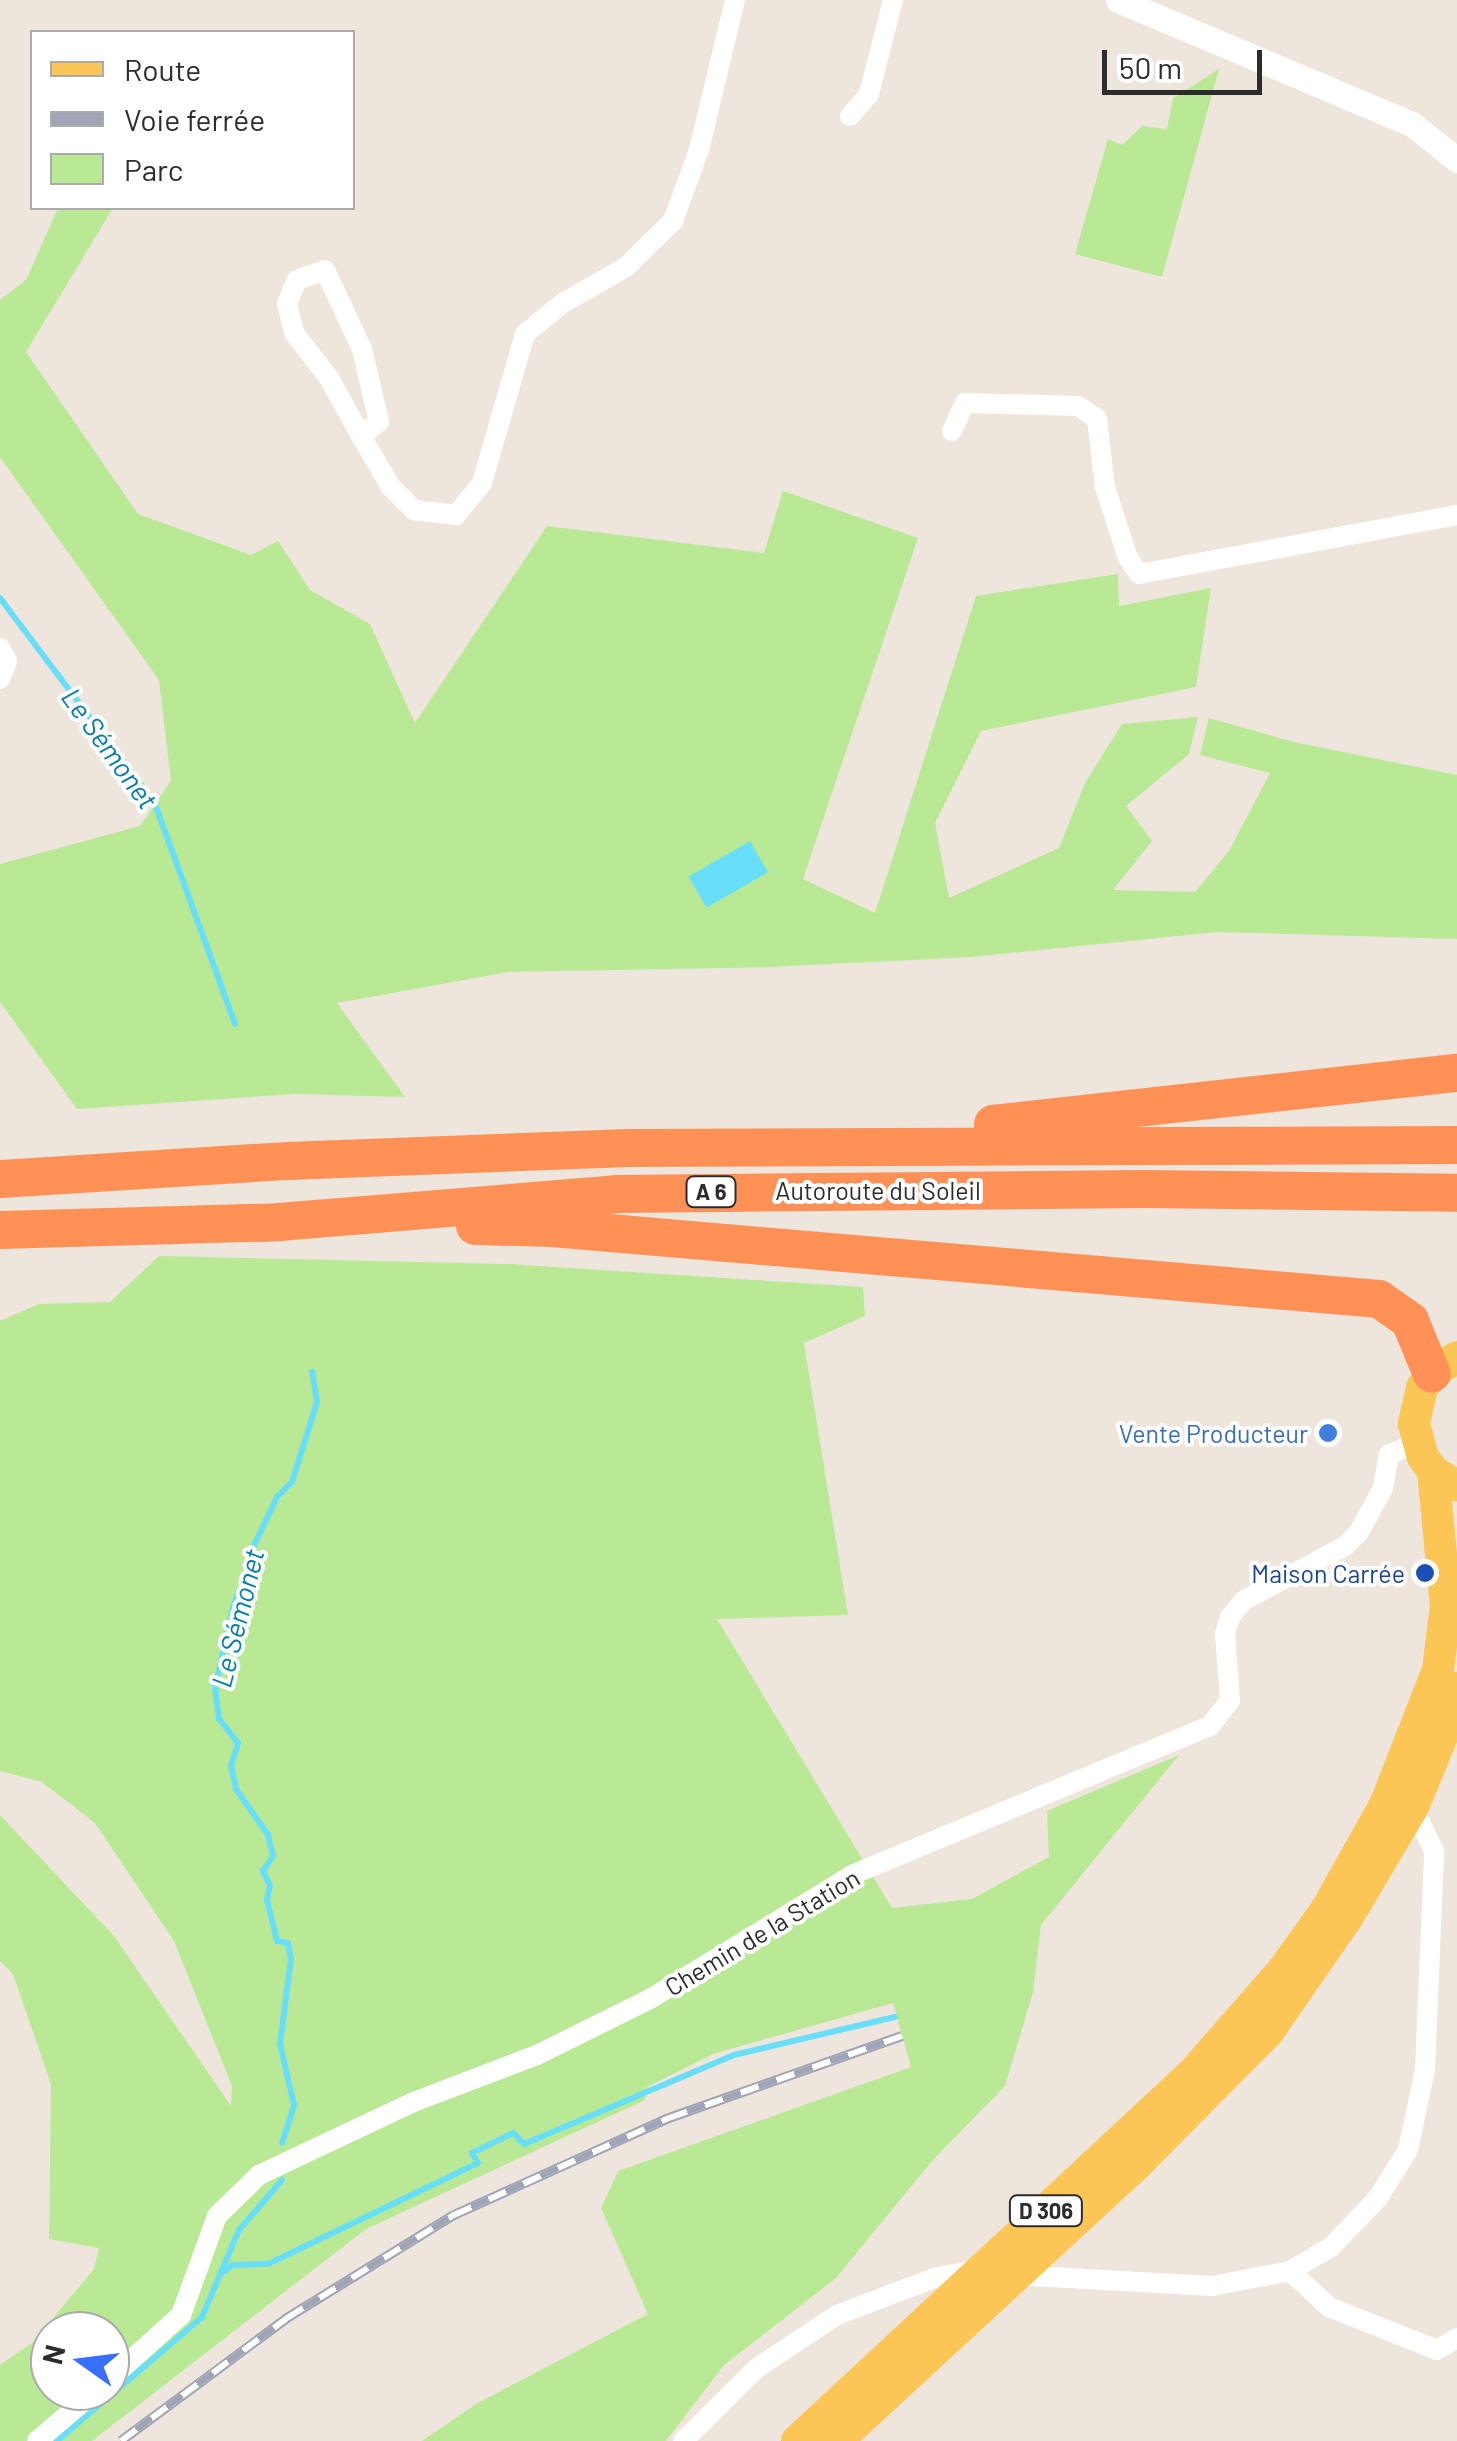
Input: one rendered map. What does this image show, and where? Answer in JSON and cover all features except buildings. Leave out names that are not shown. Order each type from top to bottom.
[{"type":"highway","points":[[837,1144],[1457,1073]]},
{"type":"highway","name":"Autoroute du Soleil","points":[[0,1179],[308,1160],[837,1144],[1457,1145]]},
{"type":"highway","name":"Autoroute du Soleil","points":[[0,1230],[279,1222],[616,1194],[1125,1189],[1457,1192]]},
{"type":"highway","points":[[279,1222],[552,1228],[1379,1300],[1410,1321],[1445,1365]]},
{"type":"main road","points":[[1436,1466],[1415,1406],[1445,1365]]},
{"type":"main road","name":"D 306","points":[[837,2441],[1244,2017],[1326,1910],[1385,1805],[1428,1705],[1441,1654],[1445,1572],[1436,1466]]},
{"type":"main road","name":"D 306","points":[[797,2441],[1194,2109],[1268,2032],[1346,1918],[1413,1807],[1450,1717],[1457,1688]]},
{"type":"street","points":[[361,436],[379,422],[362,349],[325,270],[297,280],[286,304],[294,333],[329,378],[361,436],[391,487],[414,510],[456,515],[482,483],[525,334],[563,303],[626,267],[673,221],[699,150],[735,0]]},
{"type":"street","points":[[850,116],[869,94],[893,0]]},
{"type":"street","points":[[1118,0],[1412,124],[1457,160]]},
{"type":"street","points":[[952,432],[965,403],[1078,406],[1097,419],[1104,487],[1128,558],[1139,574],[1457,515]]},
{"type":"street","points":[[0,649],[7,670],[0,680]]},
{"type":"street","name":"Chemin de la Station","points":[[130,2362],[181,2315],[217,2216],[259,2175],[411,2103],[536,2054],[650,1999],[854,1874],[1210,1726],[1230,1700],[1226,1634],[1230,1616],[1243,1601],[1345,1546],[1360,1532],[1383,1488],[1389,1455],[1436,1466]]},
{"type":"street","points":[[684,2441],[757,2368],[837,2316],[937,2277],[999,2272],[1212,2286],[1290,2271],[1332,2247],[1378,2198],[1408,2150],[1420,2106],[1430,1997],[1434,1851],[1413,1807]]},
{"type":"street","points":[[1290,2271],[1329,2308],[1437,2350],[1457,2338]]},
{"type":"street","points":[[37,2441],[72,2411]]},
{"type":"green space","points":[[1219,69],[1162,277],[1075,254],[1108,139],[1122,145],[1142,126],[1167,129],[1173,98]]},
{"type":"green space","points":[[57,210],[112,210],[26,352],[138,514],[251,555],[278,541],[310,590],[370,624],[415,723],[547,526],[764,553],[783,491],[918,538],[803,879],[875,913],[976,596],[1118,574],[1119,606],[1211,588],[1196,687],[981,731],[935,823],[949,898],[1059,848],[1085,783],[1122,724],[1198,717],[1189,754],[1126,806],[1152,841],[1113,890],[1195,892],[1229,851],[1270,773],[1200,755],[1209,718],[1294,742],[1457,775],[1457,939],[1217,932],[972,957],[771,967],[508,972],[337,1003],[405,1097],[294,1094],[77,1109],[0,1002],[0,864],[140,826],[171,781],[159,680],[0,457],[0,300],[26,280]]},
{"type":"green space","points":[[159,1256],[507,1264],[863,1287],[865,1316],[804,1343],[848,1615],[717,1619],[892,1908],[972,1899],[1049,1857],[1047,1811],[1179,1755],[1041,1925],[1033,1992],[1005,2086],[932,2161],[836,2278],[724,2365],[666,2441],[422,2441],[476,2404],[648,2314],[601,2208],[618,2171],[911,2067],[893,2003],[713,2054],[647,2087],[645,2100],[366,2229],[92,2441],[0,2441],[0,2365],[30,2344],[30,2411],[130,2411],[130,2311],[59,2311],[94,2269],[99,2248],[49,2239],[51,2084],[13,1974],[0,1961],[0,1815],[114,1936],[231,2106],[232,2086],[174,1941],[95,1823],[42,1782],[0,1771],[0,1321],[39,1304],[110,1302]]},
{"type":"water","points":[[750,841],[768,872],[707,908],[689,876]]},
{"type":"waterway","name":"Le Sémonet","points":[[0,598],[155,804],[235,1024]]},
{"type":"waterway","name":"Le Sémonet","points":[[282,2143],[294,2105],[280,2044],[291,1959],[288,1943],[277,1941],[267,1900],[270,1885],[263,1871],[273,1856],[268,1835],[236,1789],[231,1766],[238,1743],[219,1719],[215,1688],[233,1608],[239,1590],[248,1582],[251,1552],[277,1497],[292,1482],[317,1402],[312,1371]]},
{"type":"waterway","points":[[220,2274],[233,2265],[268,2264],[478,2163],[472,2153],[513,2133],[524,2144],[734,2055],[895,2017]]},
{"type":"waterway","name":"Le Sémonet","points":[[57,2441],[202,2317],[239,2230],[282,2180]]},
{"type":"railway","points":[[121,2441],[287,2318],[454,2215],[669,2118],[902,2036]]},
{"type":"place","name":"Vente Producteur","points":[[1328,1433]]},
{"type":"place","name":"Maison Carrée","points":[[1425,1573]]}]
